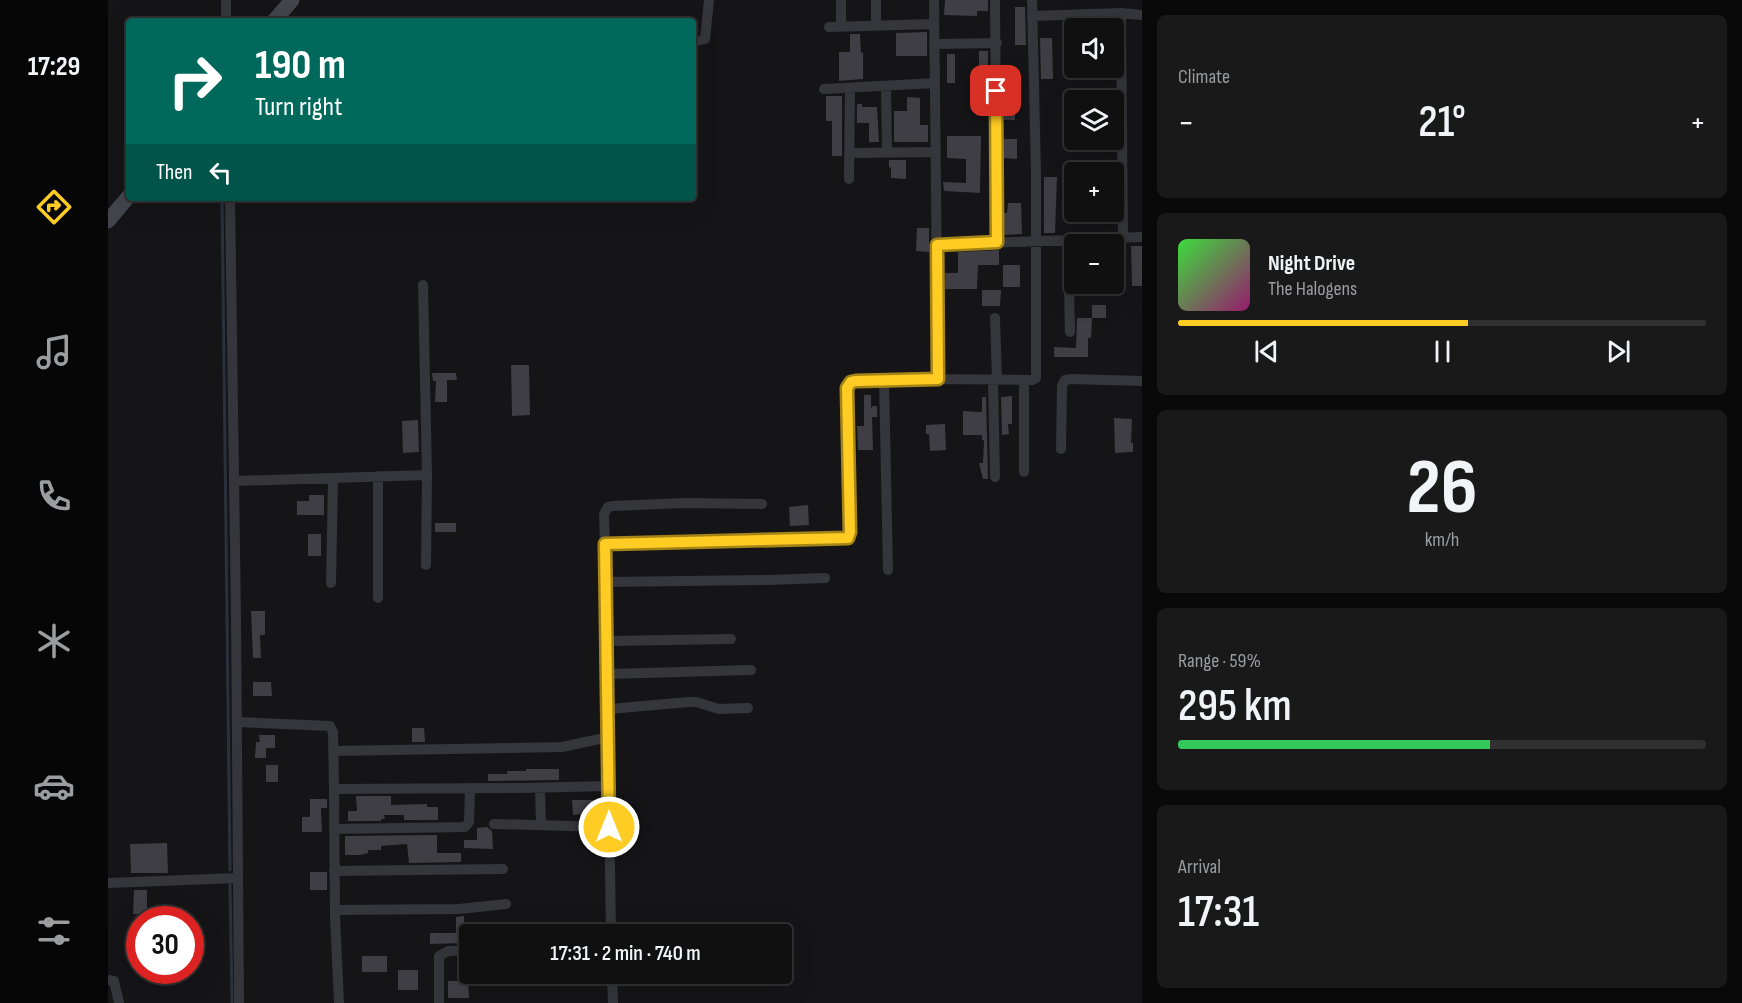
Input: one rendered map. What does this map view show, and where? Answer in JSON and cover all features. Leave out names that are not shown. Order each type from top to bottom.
[{"type":"main road","points":[[277,18],[292,0]]},
{"type":"main road","points":[[108,221],[126,200]]},
{"type":"street","points":[[226,0],[226,18]]},
{"type":"street","points":[[696,41],[705,39],[709,0]]},
{"type":"street","points":[[841,0],[841,26]]},
{"type":"street","points":[[876,0],[876,25]]},
{"type":"street","points":[[934,0],[938,379]]},
{"type":"street","points":[[995,0],[997,242]]},
{"type":"street","points":[[605,544],[848,538],[850,532],[847,388],[851,382],[938,379],[1035,380],[1037,375],[1036,240],[1032,0]]},
{"type":"street","points":[[1120,14],[1123,234]]},
{"type":"street","points":[[1032,16],[1142,15]]},
{"type":"street","points":[[829,27],[934,24]]},
{"type":"street","points":[[934,44],[997,42]]},
{"type":"street","points":[[824,89],[935,83]]},
{"type":"street","points":[[886,86],[887,152]]},
{"type":"street","points":[[849,88],[849,179]]},
{"type":"street","points":[[850,153],[936,152]]},
{"type":"street","points":[[230,201],[239,1003]]},
{"type":"street","points":[[1124,237],[1142,237]]},
{"type":"street","points":[[937,245],[1064,239]]},
{"type":"street","points":[[423,285],[427,475],[426,565]]},
{"type":"street","points":[[1069,294],[1070,332]]},
{"type":"street","points":[[995,318],[995,477]]},
{"type":"street","points":[[884,380],[888,570]]},
{"type":"street","points":[[1024,380],[1024,472]]},
{"type":"street","points":[[1061,449],[1062,386],[1065,380],[1142,381]]},
{"type":"street","points":[[234,481],[427,475]]},
{"type":"street","points":[[378,476],[378,598]]},
{"type":"street","points":[[331,583],[333,478]]},
{"type":"street","points":[[611,924],[608,641],[604,514],[608,507],[612,506],[684,503],[762,504]]},
{"type":"street","points":[[606,582],[825,578]]},
{"type":"street","points":[[608,641],[730,639]]},
{"type":"street","points":[[608,674],[752,670]]},
{"type":"street","points":[[609,709],[689,702],[719,709],[748,708]]},
{"type":"street","points":[[237,722],[327,724],[332,728],[339,1003]]},
{"type":"street","points":[[333,751],[562,747],[609,737]]},
{"type":"street","points":[[334,789],[609,786]]},
{"type":"street","points":[[540,788],[541,824]]},
{"type":"street","points":[[334,829],[465,827],[469,822],[470,789]]},
{"type":"street","points":[[494,824],[609,827]]},
{"type":"street","points":[[334,871],[503,869]]},
{"type":"street","points":[[108,883],[238,878]]},
{"type":"street","points":[[335,909],[459,909],[506,904]]},
{"type":"street","points":[[439,1003],[440,956],[448,951],[459,950]]},
{"type":"street","points":[[108,980],[115,983],[119,1003]]},
{"type":"street","points":[[612,984],[613,1003]]},
{"type":"building","points":[[945,0],[988,0],[988,11],[977,11],[977,16],[944,15]]},
{"type":"building","points":[[1015,7],[1025,7],[1026,45],[1015,45]]},
{"type":"building","points":[[927,32],[927,56],[896,56],[896,33]]},
{"type":"building","points":[[850,34],[860,34],[863,79],[839,81],[839,52],[850,52]]},
{"type":"building","points":[[1040,38],[1052,38],[1053,79],[1041,79]]},
{"type":"building","points":[[979,51],[988,51],[988,71],[979,70]]},
{"type":"building","points":[[947,54],[955,54],[955,83],[947,83]]},
{"type":"building","points":[[826,96],[842,96],[842,156],[832,156],[832,121],[826,121]]},
{"type":"building","points":[[907,97],[920,98],[920,125],[928,125],[928,142],[894,142],[894,111],[907,111]]},
{"type":"building","points":[[1003,97],[1015,98],[1015,120],[1004,120]]},
{"type":"building","points":[[857,104],[862,104],[862,107],[877,107],[879,142],[869,142],[869,123],[857,123]]},
{"type":"building","points":[[947,136],[981,136],[980,193],[944,191],[943,182],[966,183],[966,159],[947,158]]},
{"type":"building","points":[[1004,139],[1017,139],[1017,159],[1004,158]]},
{"type":"building","points":[[889,160],[906,160],[906,179],[891,178]]},
{"type":"building","points":[[1044,177],[1057,177],[1055,233],[1044,233]]},
{"type":"building","points":[[1008,203],[1021,203],[1022,234],[1004,235],[1004,213],[1007,213]]},
{"type":"building","points":[[917,228],[929,228],[929,252],[916,251]]},
{"type":"building","points":[[1131,246],[1142,246],[1142,286],[1132,286]]},
{"type":"building","points":[[999,250],[999,265],[978,265],[977,289],[945,289],[945,273],[958,273],[958,252]]},
{"type":"building","points":[[1003,265],[1020,265],[1020,287],[1003,287]]},
{"type":"building","points":[[982,290],[1001,290],[1000,306],[982,306]]},
{"type":"building","points":[[1092,305],[1106,305],[1106,318],[1092,318]]},
{"type":"building","points":[[1077,318],[1092,318],[1091,338],[1088,338],[1088,357],[1054,357],[1054,347],[1076,348]]},
{"type":"building","points":[[511,365],[529,365],[530,415],[512,416]]},
{"type":"building","points":[[432,373],[456,373],[457,380],[447,380],[447,402],[435,402],[436,381],[433,381]]},
{"type":"building","points":[[864,395],[871,395],[871,409],[872,406],[877,406],[877,417],[872,417],[873,450],[858,450],[857,426],[864,426]]},
{"type":"building","points":[[1012,396],[1012,424],[1008,424],[1009,434],[1002,435],[1001,397]]},
{"type":"building","points":[[982,397],[986,397],[988,479],[983,479],[979,463],[983,463],[984,440],[982,440],[982,435],[963,435],[963,411],[982,412]]},
{"type":"building","points":[[1114,418],[1132,419],[1133,452],[1115,453]]},
{"type":"building","points":[[418,420],[419,452],[403,453],[402,421]]},
{"type":"building","points":[[945,424],[946,450],[930,451],[926,425]]},
{"type":"building","points":[[309,495],[324,495],[324,515],[297,515],[297,501],[309,501]]},
{"type":"building","points":[[808,505],[809,525],[790,526],[789,507]]},
{"type":"building","points":[[435,523],[456,523],[456,532],[435,532]]},
{"type":"building","points":[[308,534],[321,534],[321,556],[308,556]]},
{"type":"building","points":[[251,611],[265,611],[265,635],[260,635],[261,658],[253,658]]},
{"type":"building","points":[[253,682],[271,682],[272,696],[253,696]]},
{"type":"building","points":[[412,728],[424,728],[425,742],[412,742]]},
{"type":"building","points":[[259,735],[275,735],[275,748],[266,748],[266,758],[255,758],[256,742],[260,742]]},
{"type":"building","points":[[266,765],[278,765],[278,782],[266,782]]},
{"type":"building","points":[[526,769],[559,769],[559,780],[488,781],[488,774],[507,774],[507,771],[526,771]]},
{"type":"building","points":[[356,796],[391,796],[391,805],[427,804],[427,807],[438,807],[438,820],[404,820],[404,815],[384,815],[385,819],[381,821],[348,821],[348,811],[357,811]]},
{"type":"building","points":[[310,799],[327,799],[327,808],[321,808],[322,832],[302,832],[302,817],[310,817]]},
{"type":"building","points":[[572,800],[596,800],[596,813],[602,812],[602,819],[593,819],[593,813],[573,815]]},
{"type":"building","points":[[487,827],[492,831],[493,849],[464,848],[464,840],[477,840],[477,828]]},
{"type":"building","points":[[437,835],[437,853],[461,853],[461,862],[409,863],[407,844],[381,846],[381,850],[368,850],[368,853],[360,855],[345,855],[345,836]]},
{"type":"building","points":[[167,843],[168,873],[131,873],[130,844]]},
{"type":"building","points":[[310,872],[327,872],[327,890],[310,890]]},
{"type":"building","points":[[134,890],[147,890],[147,906],[133,906]]},
{"type":"building","points":[[464,916],[464,924],[459,924],[459,943],[430,944],[430,933],[456,933],[456,917]]},
{"type":"building","points":[[362,956],[387,956],[387,972],[362,972]]},
{"type":"building","points":[[398,970],[418,970],[418,990],[398,990]]},
{"type":"building","points":[[448,981],[468,984],[469,998],[448,998]]},
{"type":"waterway","points":[[222,201],[230,870]]},
{"type":"waterway","points":[[230,884],[232,1003]]},
{"type":"route","points":[[609,827],[605,544],[783,541],[848,538],[850,536],[848,384],[856,381],[938,379],[937,245],[997,242],[996,91]]}]
